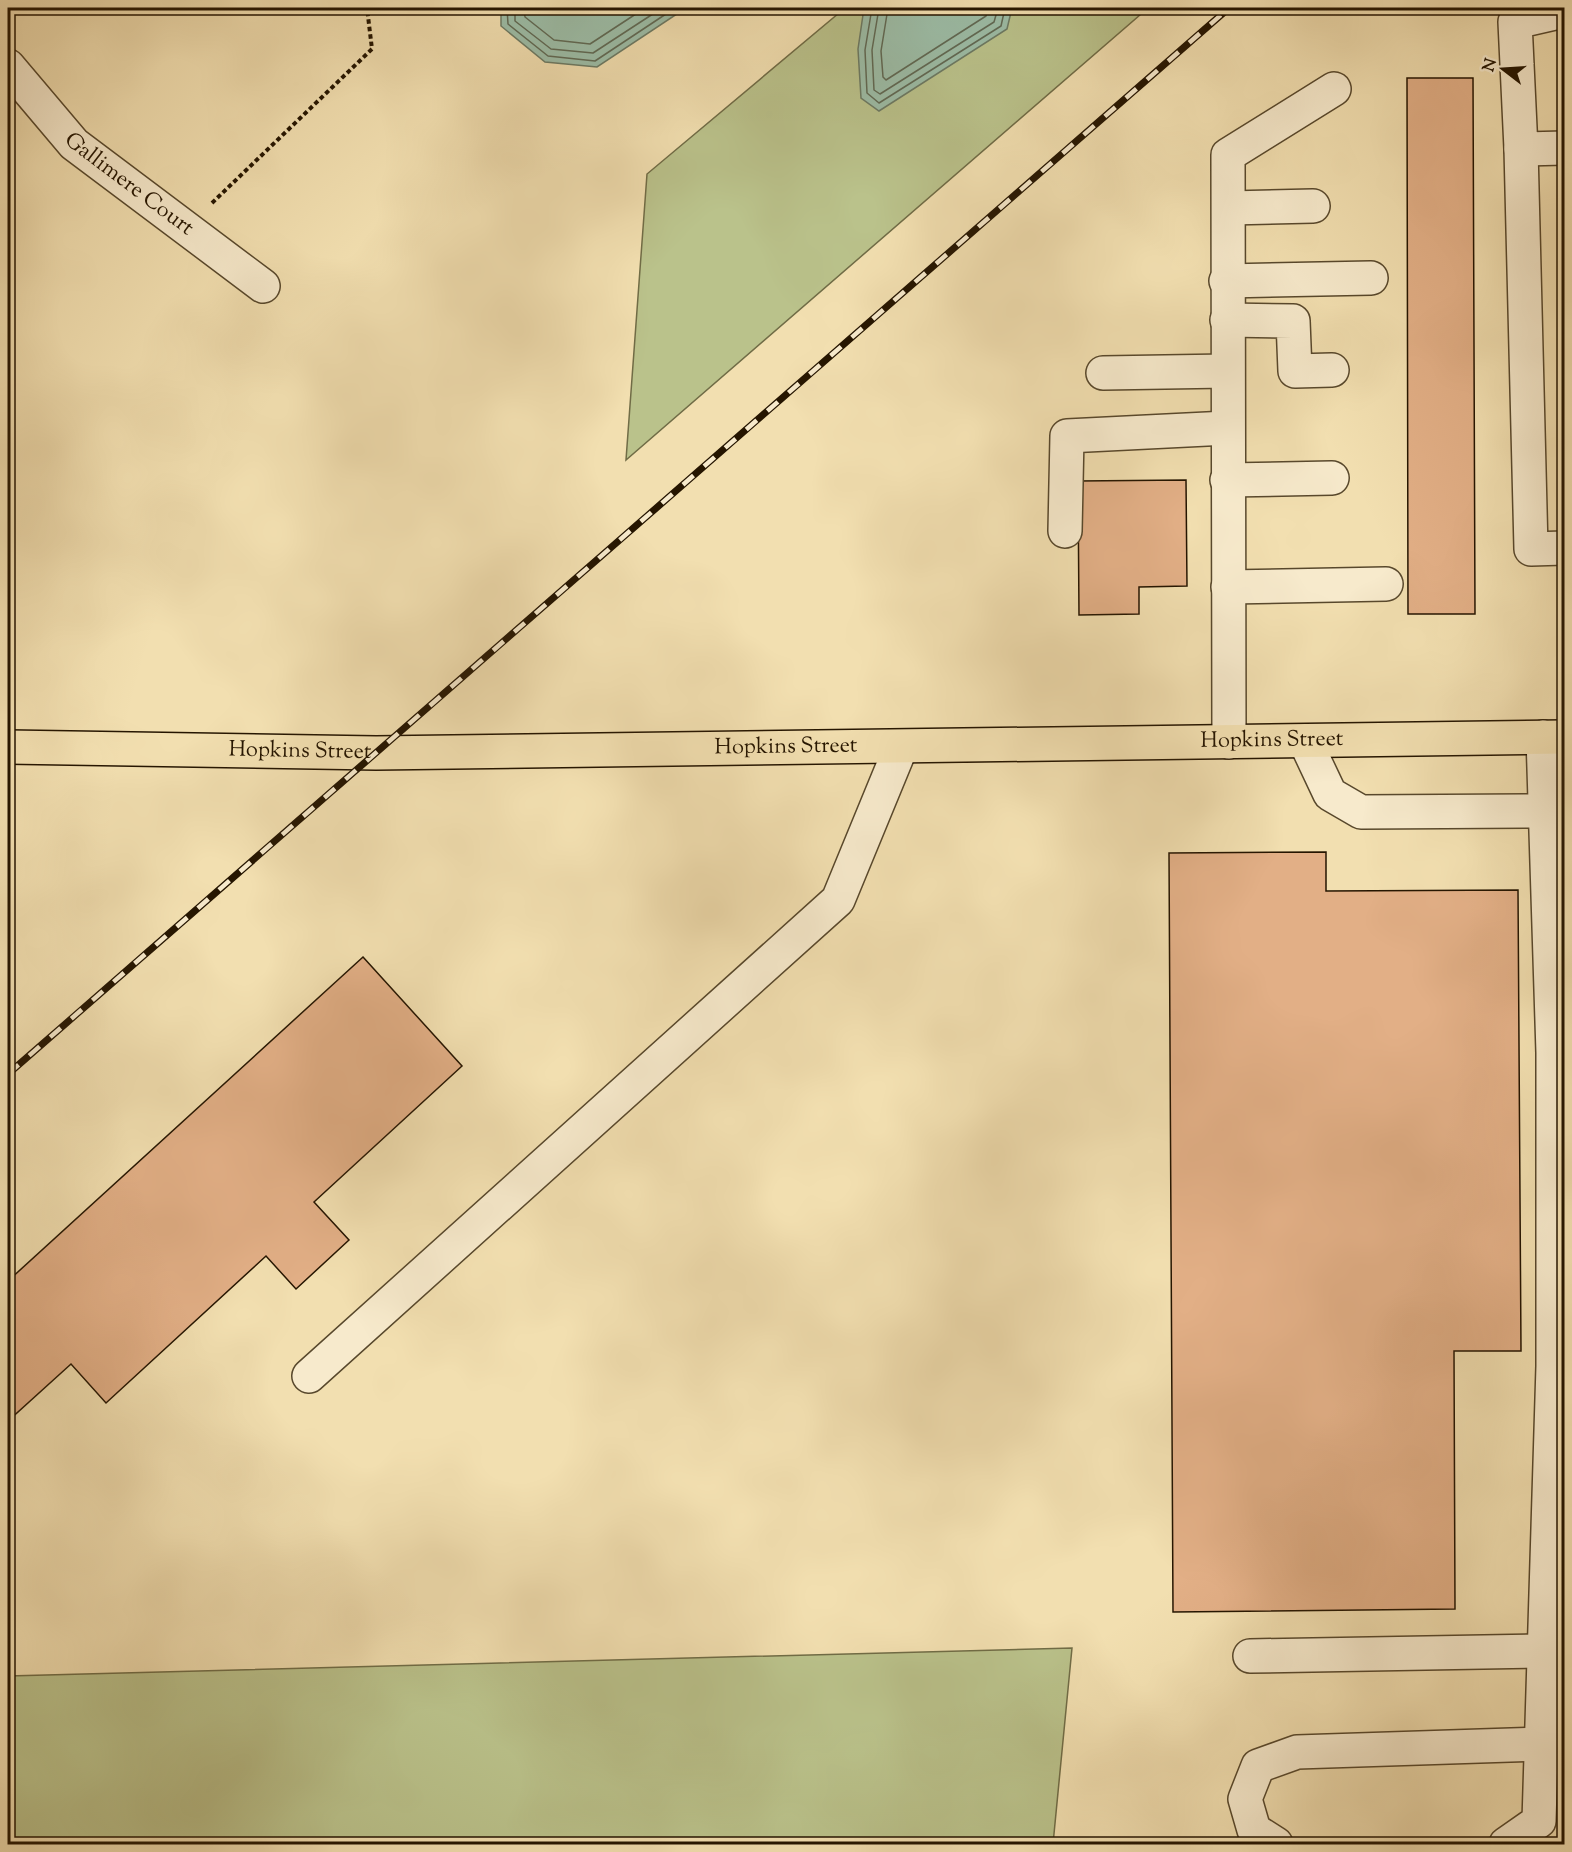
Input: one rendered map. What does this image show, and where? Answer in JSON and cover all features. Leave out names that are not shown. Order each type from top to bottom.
[{"type":"main road","name":"Hopkins Street","points":[[8,747],[376,753],[1554,737]]},
{"type":"street","points":[[1564,10],[1515,22],[1521,149],[1531,549],[1564,548]]},
{"type":"street","name":"Gallimere Court","points":[[8,66],[74,144],[187,226],[263,286]]},
{"type":"street","points":[[1229,742],[1226,281],[1228,155],[1334,89]]},
{"type":"street","points":[[1521,149],[1564,148]]},
{"type":"street","points":[[1228,208],[1313,206]]},
{"type":"street","points":[[1226,281],[1371,278]]},
{"type":"street","points":[[1227,320],[1293,321],[1295,370],[1332,370]]},
{"type":"street","points":[[1103,373],[1227,371]]},
{"type":"street","points":[[1065,531],[1067,436],[1227,428]]},
{"type":"street","points":[[1227,480],[1332,478]]},
{"type":"street","points":[[1228,587],[1386,584]]},
{"type":"street","points":[[1506,1845],[1539,1821],[1553,1366],[1553,1053],[1545,811],[1554,737]]},
{"type":"street","points":[[1305,741],[1330,794],[1361,812],[1545,811]]},
{"type":"street","points":[[309,1376],[838,900],[901,747]]},
{"type":"street","points":[[1250,1656],[1544,1651]]},
{"type":"street","points":[[1276,1845],[1254,1830],[1245,1799],[1258,1766],[1296,1752],[1542,1744]]},
{"type":"path","points":[[187,226],[372,49],[367,8]]},
{"type":"green space","points":[[845,8],[1148,8],[626,460],[647,174]]},
{"type":"green space","points":[[1072,1648],[1053,1844],[8,1844],[8,1676]]},
{"type":"water","points":[[501,8],[686,8],[597,67],[545,62],[501,26]]},
{"type":"water","points":[[864,8],[1012,8],[1007,29],[879,111],[861,98],[858,49]]},
{"type":"building","points":[[1407,78],[1473,78],[1475,614],[1408,614]]},
{"type":"building","points":[[1186,480],[1187,586],[1139,587],[1139,614],[1079,615],[1078,481]]},
{"type":"building","points":[[1326,852],[1326,891],[1518,890],[1521,1351],[1454,1351],[1455,1609],[1173,1612],[1169,853]]},
{"type":"building","points":[[363,957],[462,1066],[314,1202],[349,1240],[296,1289],[266,1256],[106,1403],[71,1364],[8,1421],[8,1281]]},
{"type":"railway","points":[[8,1074],[1229,8]]}]
